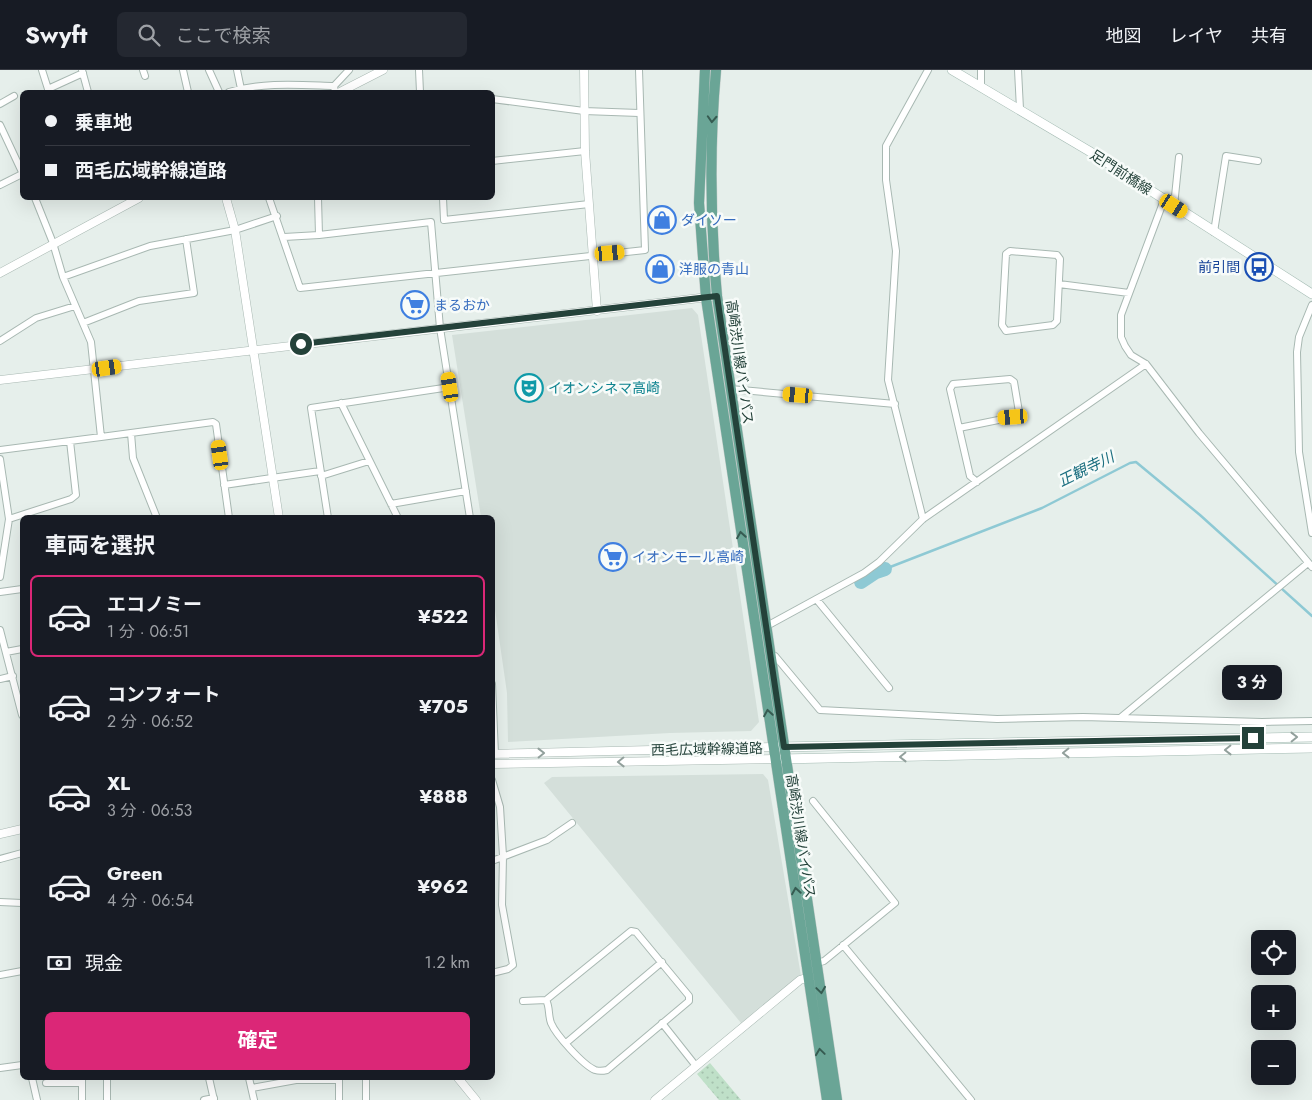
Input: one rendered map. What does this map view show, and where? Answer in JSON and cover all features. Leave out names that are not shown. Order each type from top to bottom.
[{"type":"main road","name":"高崎渋川線バイパス","points":[[705,70],[698,203],[773,747],[827,1100]]},
{"type":"main road","name":"高崎渋川線バイパス","points":[[716,70],[710,157],[711,297],[730,389],[837,1100]]},
{"type":"main road","name":"足門前橋線","points":[[952,70],[1020,109],[1312,294]]},
{"type":"main road","name":"西毛広域幹線道路","points":[[773,747],[1312,736]]},
{"type":"main road","name":"西毛広域幹線道路","points":[[775,760],[1312,748]]},
{"type":"street","points":[[42,70],[48,88],[82,71],[87,90]]},
{"type":"street","points":[[183,70],[188,90]]},
{"type":"street","points":[[209,70],[218,90]]},
{"type":"street","points":[[237,70],[241,89]]},
{"type":"street","points":[[237,90],[282,84],[334,89],[348,70]]},
{"type":"street","points":[[344,90],[383,70]]},
{"type":"street","points":[[419,70],[420,90]]},
{"type":"street","points":[[584,70],[585,150],[596,311]]},
{"type":"street","points":[[270,200],[277,216],[300,288],[645,250],[639,70]]},
{"type":"street","points":[[923,519],[888,380],[896,251],[886,180],[886,146],[928,70]]},
{"type":"street","points":[[981,70],[981,86]]},
{"type":"street","points":[[1018,70],[1020,109]]},
{"type":"street","points":[[0,104],[14,96]]},
{"type":"street","points":[[495,99],[584,111],[639,113]]},
{"type":"street","points":[[0,125],[20,169]]},
{"type":"street","points":[[495,161],[585,150]]},
{"type":"street","points":[[1214,232],[1226,156],[1258,160]]},
{"type":"street","points":[[1174,206],[1178,157]]},
{"type":"street","points":[[0,185],[20,174]]},
{"type":"street","points":[[36,200],[53,243],[63,277],[91,342],[100,437]]},
{"type":"street","points":[[0,273],[135,200]]},
{"type":"street","points":[[226,200],[234,230],[279,515]]},
{"type":"street","points":[[318,200],[319,235]]},
{"type":"street","points":[[443,200],[444,220],[589,204]]},
{"type":"street","points":[[1120,718],[1310,565],[1200,433],[1146,364],[1131,355],[1121,338],[1121,315],[1164,200]]},
{"type":"street","points":[[63,277],[150,246],[234,230],[277,216]]},
{"type":"street","points":[[284,237],[319,235],[430,222],[440,328],[470,515]]},
{"type":"street","points":[[83,323],[139,301],[194,293],[186,239]]},
{"type":"street","points":[[1010,251],[1057,255],[1060,259],[1059,284],[1057,321],[1052,325],[1006,331],[1002,325],[1006,254],[1010,251]]},
{"type":"street","points":[[1059,284],[1129,293]]},
{"type":"street","points":[[0,380],[711,297]]},
{"type":"street","points":[[1312,305],[1299,337],[1297,352],[1299,452],[1312,533]]},
{"type":"street","points":[[0,341],[36,318],[75,306]]},
{"type":"street","points":[[765,627],[864,574],[923,519],[1146,364]]},
{"type":"street","points":[[958,428],[1013,417],[1019,412],[1014,382],[1010,379],[953,384],[950,389],[958,428],[970,476],[977,482]]},
{"type":"street","points":[[328,515],[311,408],[450,387]]},
{"type":"street","points":[[730,389],[895,404]]},
{"type":"street","points":[[341,403],[396,515]]},
{"type":"street","points":[[0,450],[213,422],[216,424],[229,515]]},
{"type":"street","points":[[131,433],[133,458],[156,515]]},
{"type":"street","points":[[37,514],[76,495],[70,441]]},
{"type":"street","points":[[0,458],[10,519],[0,577]]},
{"type":"street","points":[[224,485],[321,474],[370,461]]},
{"type":"street","points":[[391,504],[466,491]]},
{"type":"street","points":[[10,519],[20,517]]},
{"type":"street","points":[[0,592],[20,589]]},
{"type":"street","points":[[817,600],[889,688]]},
{"type":"street","points":[[0,630],[20,706]]},
{"type":"street","points":[[6,652],[20,649]]},
{"type":"street","points":[[769,657],[776,656],[820,710],[997,719],[1120,718],[1262,722],[1312,721]]},
{"type":"street","points":[[0,679],[13,676]]},
{"type":"street","name":"西毛広域幹線道路","points":[[495,754],[773,747]]},
{"type":"street","name":"西毛広域幹線道路","points":[[495,764],[775,760]]},
{"type":"street","points":[[813,801],[895,902],[824,961],[817,963]]},
{"type":"street","points":[[495,971],[508,969],[513,965],[502,905],[503,856],[496,802]]},
{"type":"street","points":[[495,860],[546,840],[572,823]]},
{"type":"street","points":[[0,834],[20,829]]},
{"type":"street","points":[[0,859],[20,854]]},
{"type":"street","points":[[0,902],[20,903]]},
{"type":"street","points":[[523,1001],[546,1000],[631,931],[636,932],[689,996],[689,1001],[607,1070],[602,1071],[595,1070],[587,1065],[552,1026],[546,1000]]},
{"type":"street","points":[[843,945],[971,1100]]},
{"type":"street","points":[[566,1043],[662,962]]},
{"type":"street","points":[[0,975],[20,971]]},
{"type":"street","points":[[655,1100],[800,980],[809,977]]},
{"type":"street","points":[[662,1023],[696,1066]]},
{"type":"street","points":[[0,1068],[20,1065]]},
{"type":"street","points":[[32,1080],[37,1100]]},
{"type":"street","points":[[46,1083],[82,1080],[82,1100]]},
{"type":"street","points":[[106,1080],[107,1100]]},
{"type":"street","points":[[204,1100],[214,1099],[210,1080]]},
{"type":"street","points":[[250,1080],[254,1100]]},
{"type":"street","points":[[252,1088],[296,1080]]},
{"type":"street","points":[[339,1080],[339,1100]]},
{"type":"street","points":[[366,1080],[366,1100]]},
{"type":"street","points":[[460,1080],[476,1100]]},
{"type":"shaded area","name":"イオンモール高崎","points":[[692,308],[698,315],[759,722],[751,731],[670,733],[508,742],[507,693],[495,610],[495,515],[481,515],[452,335]]},
{"type":"shaded area","points":[[763,774],[768,780],[801,976],[744,1023],[741,1023],[544,783],[552,777]]},
{"type":"green space","points":[[710,1063],[741,1100],[719,1100],[697,1074]]},
{"type":"waterway","name":"正観寺川","points":[[885,569],[1042,508],[1130,463],[1136,462],[1200,515],[1312,616]]},
{"type":"waterway","name":"正観寺川","points":[[861,582],[876,572],[885,569]]},
{"type":"place","name":"ダイソー","points":[[662,220]]},
{"type":"place","name":"前引間","points":[[1259,267]]},
{"type":"place","name":"洋服の青山","points":[[660,269]]},
{"type":"place","name":"まるおか","points":[[415,305]]},
{"type":"place","name":"イオンシネマ高崎","points":[[529,388]]},
{"type":"place","name":"イオンモール高崎","points":[[613,557]]},
{"type":"route","points":[[301,344],[717,296],[784,747],[1253,738]]}]
